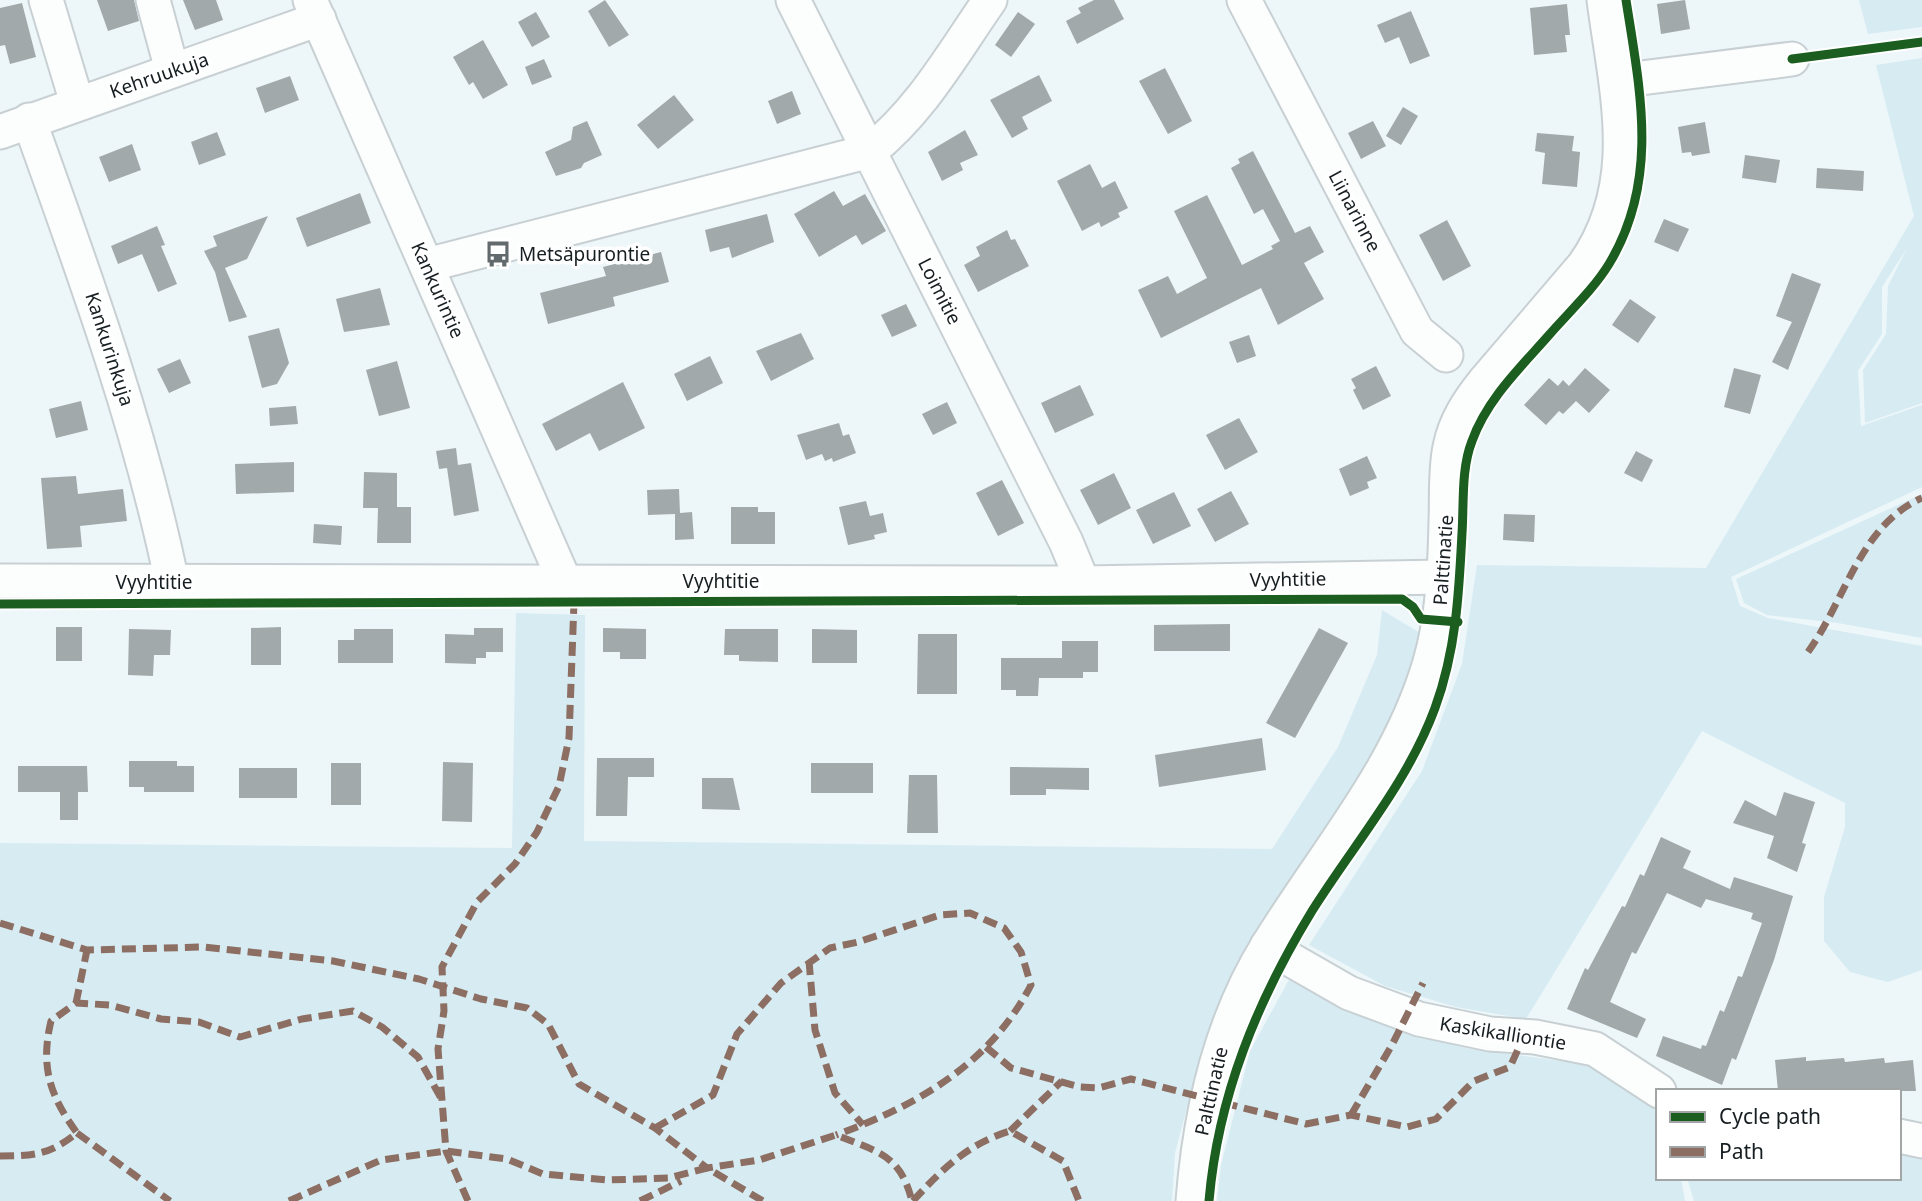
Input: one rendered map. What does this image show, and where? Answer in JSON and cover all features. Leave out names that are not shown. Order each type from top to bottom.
[{"type":"street","points":[[46,0],[77,103]]},
{"type":"street","points":[[153,0],[172,70]]},
{"type":"street","name":"Loimitie","points":[[793,0],[1066,542],[1083,583]]},
{"type":"street","points":[[427,265],[870,151],[897,130],[917,105],[990,0]]},
{"type":"street","name":"Liinarinne","points":[[1244,0],[1418,331],[1446,355]]},
{"type":"street","name":"Palttinatie","points":[[1193,1201],[1197,1156],[1212,1077],[1242,992],[1267,946],[1390,760],[1417,702],[1431,660],[1443,577],[1448,469],[1456,426],[1469,401],[1484,382],[1584,265],[1596,248],[1613,210],[1622,153],[1617,81],[1604,0]]},
{"type":"street","name":"Kehruukuja","points":[[15,126],[172,70],[315,9]]},
{"type":"street","name":"Kankurintie","points":[[315,9],[564,580]]},
{"type":"street","points":[[1617,81],[1792,59]]},
{"type":"street","name":"Kankurinkuja","points":[[15,126],[125,393],[154,497],[172,582]]},
{"type":"street","name":"Vyyhtitie","points":[[0,581],[1083,583],[1443,577]]},
{"type":"street","name":"Kaskikalliontie","points":[[1267,946],[1349,993],[1419,1019],[1490,1034],[1535,1037],[1595,1049],[1656,1089]]},
{"type":"street","points":[[1901,1136],[1922,1141]]},
{"type":"shaded area","points":[[1859,0],[1922,0],[1922,27],[1868,34]]},
{"type":"shaded area","points":[[1922,58],[1922,403],[1865,423],[1863,370],[1886,334],[1888,286],[1907,248],[1882,287],[1882,334],[1858,371],[1861,426],[1922,405],[1922,487],[1731,577],[1740,606],[1768,618],[1922,646],[1922,970],[1888,982],[1850,972],[1824,941],[1824,897],[1845,827],[1845,803],[1702,731],[1526,1019],[1456,1007],[1385,986],[1309,945],[1422,771],[1462,664],[1477,565],[1706,568],[1914,216],[1876,65]]},
{"type":"shaded area","points":[[1922,494],[1922,638],[1838,623],[1767,615],[1744,603],[1736,579]]},
{"type":"shaded area","points":[[1382,610],[1420,633],[1408,698],[1234,983],[1195,1077],[1175,1153],[1172,1201],[0,1201],[0,843],[512,848],[516,613],[585,615],[584,841],[1272,849],[1338,747],[1377,655]]},
{"type":"shaded area","points":[[1291,976],[1389,1024],[1465,1048],[1589,1065],[1656,1105],[1656,1180],[1681,1180],[1685,1201],[1217,1201],[1221,1165],[1250,1051]]},
{"type":"shaded area","points":[[1901,1150],[1922,1153],[1922,1201],[1694,1201],[1688,1180],[1901,1180]]},
{"type":"building","points":[[97,0],[134,0],[139,21],[108,31]]},
{"type":"building","points":[[183,0],[216,0],[223,20],[195,30]]},
{"type":"building","points":[[605,0],[629,35],[609,47],[588,11]]},
{"type":"building","points":[[1094,0],[1114,0],[1124,19],[1077,44],[1066,21],[1081,13],[1078,8]]},
{"type":"building","points":[[1685,0],[1690,29],[1661,34],[1657,4]]},
{"type":"building","points":[[22,3],[36,57],[10,64],[5,45],[0,46],[0,8]]},
{"type":"building","points":[[1567,4],[1570,35],[1565,35],[1567,52],[1534,55],[1530,8]]},
{"type":"building","points":[[1411,11],[1430,56],[1410,64],[1399,37],[1385,43],[1377,25]]},
{"type":"building","points":[[536,12],[550,37],[532,47],[518,22]]},
{"type":"building","points":[[1018,12],[1035,24],[1011,57],[995,45]]},
{"type":"building","points":[[483,40],[508,85],[483,99],[473,82],[469,85],[453,57]]},
{"type":"building","points":[[544,59],[552,77],[532,85],[525,67]]},
{"type":"building","points":[[1165,68],[1192,121],[1168,134],[1139,81]]},
{"type":"building","points":[[1039,75],[1052,101],[1022,117],[1028,129],[1012,138],[990,100]]},
{"type":"building","points":[[290,76],[299,100],[265,113],[256,88]]},
{"type":"building","points":[[792,91],[801,114],[777,124],[768,101]]},
{"type":"building","points":[[674,95],[694,120],[658,149],[637,125]]},
{"type":"building","points":[[1403,107],[1418,116],[1401,145],[1386,136]]},
{"type":"building","points":[[587,121],[602,155],[584,163],[581,168],[556,176],[545,152],[571,140],[573,127]]},
{"type":"building","points":[[1373,121],[1386,146],[1361,159],[1348,133]]},
{"type":"building","points":[[1705,122],[1710,153],[1692,156],[1691,152],[1682,153],[1678,127]]},
{"type":"building","points":[[965,130],[978,155],[960,163],[963,170],[942,181],[928,152]]},
{"type":"building","points":[[217,132],[226,155],[199,165],[191,142]]},
{"type":"building","points":[[1537,133],[1574,136],[1572,151],[1580,152],[1577,187],[1542,184],[1545,153],[1535,151]]},
{"type":"building","points":[[132,144],[141,170],[109,182],[99,157]]},
{"type":"building","points":[[1253,151],[1295,233],[1310,226],[1324,252],[1304,263],[1324,299],[1278,325],[1261,288],[1161,338],[1138,290],[1168,276],[1177,294],[1207,278],[1174,211],[1207,195],[1242,265],[1273,249],[1271,246],[1280,241],[1263,209],[1254,214],[1231,168],[1240,163],[1238,159]]},
{"type":"building","points":[[1745,155],[1780,160],[1776,183],[1742,178]]},
{"type":"building","points":[[1090,164],[1102,188],[1115,181],[1128,208],[1118,213],[1120,217],[1101,227],[1099,222],[1082,231],[1057,181]]},
{"type":"building","points":[[1817,168],[1864,171],[1863,191],[1816,188]]},
{"type":"building","points":[[834,191],[843,206],[865,194],[886,231],[862,245],[856,235],[819,257],[794,214]]},
{"type":"building","points":[[360,193],[371,223],[307,247],[296,218]]},
{"type":"building","points":[[767,214],[774,242],[732,258],[729,247],[710,252],[705,230]]},
{"type":"building","points":[[268,216],[247,259],[225,268],[247,317],[229,322],[215,272],[204,251],[217,246],[213,236]]},
{"type":"building","points":[[1664,219],[1689,229],[1678,252],[1654,242]]},
{"type":"building","points":[[1447,220],[1471,266],[1443,281],[1419,235]]},
{"type":"building","points":[[157,226],[165,245],[161,246],[177,284],[158,292],[142,254],[118,264],[111,246]]},
{"type":"building","points":[[1007,230],[1011,240],[1015,239],[1029,266],[978,292],[964,265],[980,256],[976,247]]},
{"type":"building","points":[[661,252],[669,282],[613,297],[615,306],[548,324],[540,293],[606,276],[603,267]]},
{"type":"building","points":[[1792,273],[1821,284],[1788,370],[1772,362],[1792,322],[1776,316]]},
{"type":"building","points":[[380,288],[390,325],[344,332],[336,299]]},
{"type":"building","points":[[1630,299],[1656,317],[1638,343],[1612,325]]},
{"type":"building","points":[[906,304],[917,326],[892,337],[881,315]]},
{"type":"building","points":[[279,328],[289,363],[277,384],[262,388],[248,336]]},
{"type":"building","points":[[801,333],[814,359],[771,381],[756,351]]},
{"type":"building","points":[[1249,335],[1256,356],[1237,363],[1229,342]]},
{"type":"building","points":[[710,356],[723,383],[687,401],[674,374]]},
{"type":"building","points":[[180,359],[191,383],[169,393],[157,369]]},
{"type":"building","points":[[397,361],[410,408],[379,416],[366,370]]},
{"type":"building","points":[[1376,366],[1391,396],[1363,410],[1353,390],[1356,388],[1351,379]]},
{"type":"building","points":[[1585,368],[1610,390],[1589,413],[1576,401],[1563,414],[1559,411],[1546,425],[1524,405],[1549,378],[1558,386],[1563,380],[1569,386]]},
{"type":"building","points":[[1734,368],[1761,375],[1750,414],[1724,407]]},
{"type":"building","points":[[623,382],[645,428],[599,451],[590,433],[556,451],[542,424]]},
{"type":"building","points":[[1080,385],[1094,415],[1055,433],[1041,403]]},
{"type":"building","points":[[81,401],[88,430],[56,438],[49,409]]},
{"type":"building","points":[[947,402],[957,423],[933,435],[922,414]]},
{"type":"building","points":[[296,406],[298,424],[270,426],[269,408]]},
{"type":"building","points":[[1239,418],[1258,452],[1225,470],[1206,435]]},
{"type":"building","points":[[839,423],[843,436],[849,434],[856,453],[833,462],[832,458],[825,461],[822,454],[806,460],[797,435]]},
{"type":"building","points":[[456,448],[458,465],[471,463],[479,511],[454,516],[447,468],[439,469],[436,451]]},
{"type":"building","points":[[1636,451],[1653,460],[1642,482],[1624,473]]},
{"type":"building","points":[[1367,456],[1377,478],[1367,482],[1369,488],[1350,496],[1339,469]]},
{"type":"building","points":[[294,462],[294,492],[236,494],[235,464]]},
{"type":"building","points":[[364,472],[397,473],[397,507],[411,507],[411,543],[377,543],[378,508],[363,508]]},
{"type":"building","points":[[1114,473],[1131,508],[1098,525],[1080,490]]},
{"type":"building","points":[[76,476],[78,494],[123,489],[127,521],[80,526],[82,547],[47,549],[41,478]]},
{"type":"building","points":[[1002,480],[1024,523],[998,536],[976,493]]},
{"type":"building","points":[[679,489],[680,513],[692,512],[694,539],[675,540],[675,514],[648,515],[647,490]]},
{"type":"building","points":[[1231,491],[1249,524],[1215,542],[1197,509]]},
{"type":"building","points":[[1174,492],[1191,526],[1153,544],[1136,510]]},
{"type":"building","points":[[866,501],[870,516],[883,513],[887,532],[874,535],[875,539],[848,545],[839,507]]},
{"type":"building","points":[[731,507],[758,507],[758,512],[775,512],[775,544],[731,544]]},
{"type":"building","points":[[1504,514],[1535,515],[1534,542],[1503,540]]},
{"type":"building","points":[[314,524],[342,526],[341,545],[313,543]]},
{"type":"building","points":[[1230,624],[1230,651],[1154,651],[1154,625]]},
{"type":"building","points":[[56,627],[82,627],[82,661],[56,661]]},
{"type":"building","points":[[281,627],[281,665],[251,665],[251,628]]},
{"type":"building","points":[[474,628],[503,628],[503,652],[486,652],[486,658],[476,658],[476,664],[445,663],[445,634],[474,635]]},
{"type":"building","points":[[603,628],[646,629],[646,659],[620,659],[620,652],[603,652]]},
{"type":"building","points":[[1319,628],[1348,643],[1295,738],[1266,723]]},
{"type":"building","points":[[129,629],[171,630],[170,655],[154,655],[153,676],[128,675]]},
{"type":"building","points":[[354,629],[393,629],[393,663],[338,663],[338,640],[354,640]]},
{"type":"building","points":[[725,629],[778,629],[778,662],[739,661],[739,655],[724,655]]},
{"type":"building","points":[[812,629],[857,630],[857,663],[812,663]]},
{"type":"building","points":[[918,634],[957,634],[957,694],[917,694]]},
{"type":"building","points":[[1062,641],[1098,641],[1098,672],[1083,672],[1083,678],[1039,678],[1038,696],[1016,696],[1016,690],[1001,690],[1001,658],[1062,658]]},
{"type":"building","points":[[1262,738],[1266,770],[1159,787],[1155,755]]},
{"type":"building","points":[[597,758],[654,758],[654,777],[628,777],[627,816],[596,816]]},
{"type":"building","points":[[129,761],[177,761],[177,766],[194,766],[194,792],[144,792],[144,787],[129,787]]},
{"type":"building","points":[[443,762],[473,763],[472,822],[442,821]]},
{"type":"building","points":[[331,763],[361,763],[361,805],[331,805]]},
{"type":"building","points":[[811,763],[873,763],[873,793],[811,793]]},
{"type":"building","points":[[18,766],[87,766],[88,792],[78,792],[78,820],[60,820],[60,792],[18,792]]},
{"type":"building","points":[[1010,767],[1089,768],[1089,790],[1046,789],[1046,795],[1010,795]]},
{"type":"building","points":[[239,768],[297,768],[297,798],[239,798]]},
{"type":"building","points":[[909,775],[937,775],[938,833],[907,833]]},
{"type":"building","points":[[702,778],[733,778],[740,810],[702,809]]},
{"type":"building","points":[[1784,792],[1815,802],[1802,843],[1806,844],[1797,872],[1767,858],[1774,836],[1733,823],[1745,800],[1776,816]]},
{"type":"building","points":[[1661,837],[1691,851],[1683,868],[1730,889],[1734,877],[1793,896],[1774,960],[1736,1060],[1732,1058],[1722,1085],[1656,1056],[1663,1036],[1701,1049],[1702,1045],[1706,1046],[1720,1010],[1724,1012],[1738,976],[1742,977],[1762,923],[1751,919],[1753,913],[1706,899],[1701,908],[1667,893],[1636,954],[1632,952],[1610,1002],[1646,1019],[1637,1038],[1567,1009],[1585,968],[1588,970],[1622,906],[1625,907],[1640,874],[1644,876]]},
{"type":"building","points":[[1806,1057],[1806,1061],[1844,1058],[1845,1062],[1884,1058],[1885,1063],[1913,1060],[1916,1091],[1778,1089],[1775,1060]]},
{"type":"marked path","points":[[1808,652],[1868,545],[1883,526],[1901,510],[1922,498]]},
{"type":"marked path","points":[[468,1201],[446,1151],[438,1049],[444,1011],[442,967],[477,902],[515,864],[537,832],[559,786],[569,738],[574,602]]},
{"type":"marked path","points":[[655,1128],[713,1095],[737,1034],[781,983],[830,948],[858,942],[940,915],[970,913],[1004,928],[1021,952],[1031,985],[995,1038],[973,1059],[923,1095],[836,1135]]},
{"type":"marked path","points":[[0,923],[87,950],[203,947],[333,961],[419,979],[481,999],[527,1008],[548,1024],[579,1084],[655,1128],[707,1168],[759,1160],[836,1135],[875,1151],[894,1164],[907,1185],[912,1201]]},
{"type":"marked path","points":[[76,1003],[87,950]]},
{"type":"marked path","points":[[809,961],[815,1030],[835,1093],[863,1125]]},
{"type":"marked path","points":[[1351,1115],[1392,1045],[1423,983]]},
{"type":"marked path","points":[[0,1156],[41,1153],[58,1146],[77,1133],[54,1093],[47,1067],[51,1021],[76,1003],[110,1005],[161,1019],[199,1022],[240,1037],[302,1019],[353,1011],[382,1027],[418,1057],[442,1100]]},
{"type":"marked path","points":[[986,1047],[1011,1068],[1080,1087],[1098,1088],[1131,1079],[1306,1124],[1351,1115],[1407,1127],[1436,1119],[1474,1081],[1510,1067],[1524,1036]]},
{"type":"marked path","points":[[1010,1131],[1062,1081]]},
{"type":"marked path","points":[[913,1201],[934,1178],[968,1150],[1010,1131],[1063,1161],[1079,1201]]},
{"type":"marked path","points":[[77,1133],[170,1201]]},
{"type":"marked path","points":[[289,1201],[381,1160],[446,1151],[507,1159],[543,1174],[608,1180],[668,1178],[707,1168],[763,1201]]},
{"type":"marked path","points":[[640,1201],[681,1181]]},
{"type":"cycle path","points":[[1209,1201],[1221,1124],[1231,1087],[1243,1050],[1274,980],[1312,911],[1395,788],[1435,708],[1452,643],[1465,475],[1468,452],[1478,426],[1506,384],[1596,283],[1625,232],[1635,200],[1642,134],[1626,0]]},
{"type":"cycle path","points":[[1792,59],[1922,42]]},
{"type":"cycle path","points":[[0,604],[1402,599],[1413,607],[1421,619],[1458,622]]},
{"type":"place","name":"Metsäpurontie","points":[[498,254]]}]
